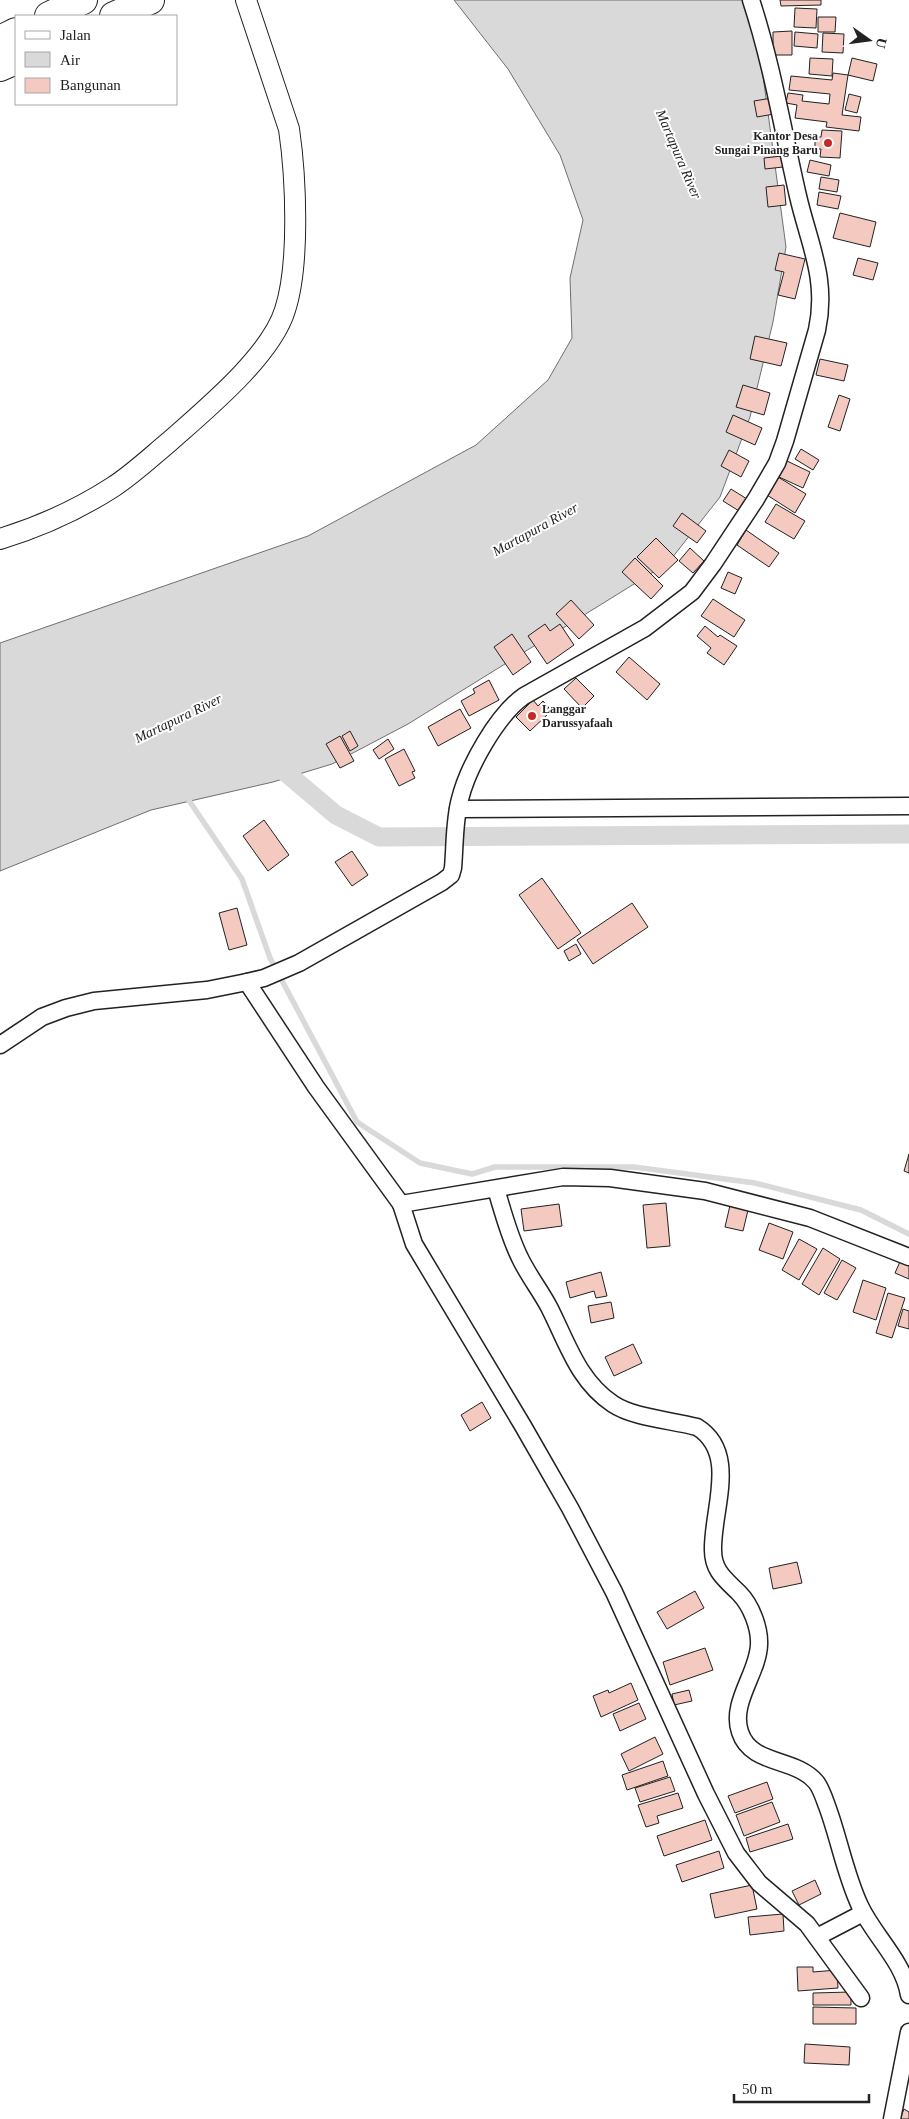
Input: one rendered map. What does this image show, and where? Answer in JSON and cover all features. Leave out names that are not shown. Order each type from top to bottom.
[{"type":"highway","points":[[51,15],[83,0]]},
{"type":"highway","points":[[116,15],[150,0]]},
{"type":"highway","points":[[0,40],[15,32]]},
{"type":"highway","points":[[0,67],[15,60]]},
{"type":"street","points":[[0,539],[89,501],[134,472],[246,370],[279,326],[290,293],[294,177],[291,143],[289,129],[246,0]]},
{"type":"street","points":[[0,1045],[42,1017],[66,1008],[94,1001],[207,990],[264,978],[300,963],[442,882],[451,875],[453,868],[458,813],[472,767],[491,736],[517,701],[630,637],[672,609],[692,592],[713,564],[756,499],[776,464],[785,441],[821,311],[821,284],[798,197],[772,74],[751,0]]},
{"type":"street","points":[[458,813],[909,806]]},
{"type":"street","points":[[247,982],[316,1087],[401,1204],[414,1244],[532,1442],[610,1584],[706,1794],[736,1853],[759,1883],[821,1935],[861,1998]]},
{"type":"street","points":[[401,1204],[493,1190],[534,1181],[585,1176],[705,1191],[810,1218],[909,1257]]},
{"type":"street","points":[[493,1190],[521,1260],[548,1305],[570,1351],[588,1382],[613,1404],[627,1412],[696,1427],[706,1433],[716,1446],[720,1462],[720,1487],[713,1550],[715,1566],[727,1584],[740,1593],[746,1602],[753,1615],[759,1644],[756,1662],[740,1709],[739,1731],[744,1742],[754,1752],[762,1757],[796,1767],[817,1783],[832,1820],[860,1914],[900,1969],[909,1995]]},
{"type":"street","points":[[821,1935],[860,1914]]},
{"type":"street","points":[[892,2119],[909,2032]]},
{"type":"water","name":"Martapura River","points":[[454,0],[746,0],[757,31],[786,247],[773,322],[750,417],[720,497],[668,563],[408,724],[332,764],[273,782],[151,810],[0,871],[0,643],[308,536],[476,445],[548,380],[572,338],[570,278],[583,220],[560,155],[508,69]]},
{"type":"building","points":[[780,0],[821,0],[821,5],[781,6]]},
{"type":"building","points":[[795,8],[817,9],[816,28],[794,27]]},
{"type":"building","points":[[818,17],[836,17],[835,32],[818,32]]},
{"type":"building","points":[[792,31],[792,55],[773,55],[773,32]]},
{"type":"building","points":[[795,32],[818,34],[817,48],[794,46]]},
{"type":"building","points":[[823,33],[844,34],[843,53],[822,52]]},
{"type":"building","points":[[810,58],[833,59],[832,76],[809,74]]},
{"type":"building","points":[[852,58],[877,64],[873,81],[848,75]]},
{"type":"building","points":[[833,73],[848,75],[842,115],[861,117],[859,131],[826,127],[827,122],[795,118],[797,105],[786,103],[788,93],[803,95],[802,101],[829,104],[830,94],[789,90],[791,76],[832,80]]},
{"type":"building","points":[[849,94],[861,97],[857,113],[845,110]]},
{"type":"building","points":[[772,98],[774,114],[757,117],[754,101]]},
{"type":"building","name":"Kantor Desa Sungai Pinang Baru","points":[[822,130],[842,131],[840,158],[820,157],[821,149],[815,149],[815,137],[821,137]]},
{"type":"building","points":[[782,156],[783,167],[765,169],[764,158]]},
{"type":"building","points":[[810,160],[831,165],[829,176],[807,172]]},
{"type":"building","points":[[821,177],[839,180],[837,192],[819,189]]},
{"type":"building","points":[[784,185],[786,205],[768,207],[766,187]]},
{"type":"building","points":[[819,192],[841,196],[838,209],[817,205]]},
{"type":"building","points":[[840,213],[876,222],[870,247],[833,238]]},
{"type":"building","points":[[779,253],[805,259],[795,299],[778,295],[784,272],[775,270]]},
{"type":"building","points":[[858,258],[878,263],[873,280],[853,275]]},
{"type":"building","points":[[755,336],[787,343],[781,366],[750,359]]},
{"type":"building","points":[[820,359],[848,365],[844,381],[816,375]]},
{"type":"building","points":[[743,385],[770,393],[764,415],[736,407]]},
{"type":"building","points":[[839,395],[850,399],[840,431],[828,427]]},
{"type":"building","points":[[733,415],[762,428],[755,445],[726,432]]},
{"type":"building","points":[[801,449],[819,460],[813,470],[795,459]]},
{"type":"building","points":[[729,450],[749,461],[741,477],[721,466]]},
{"type":"building","points":[[787,461],[810,472],[803,488],[779,477]]},
{"type":"building","points":[[778,477],[806,494],[795,513],[767,495]]},
{"type":"building","points":[[731,489],[747,499],[739,511],[723,501]]},
{"type":"building","points":[[776,504],[805,521],[794,539],[765,522]]},
{"type":"building","points":[[682,513],[706,531],[697,543],[673,526]]},
{"type":"building","points":[[746,530],[779,553],[769,567],[737,545]]},
{"type":"building","points":[[656,538],[678,560],[659,578],[637,557]]},
{"type":"building","points":[[690,548],[704,561],[693,573],[679,561]]},
{"type":"building","points":[[635,558],[663,586],[651,599],[622,572]]},
{"type":"building","points":[[728,572],[742,578],[735,594],[721,588]]},
{"type":"building","points":[[713,599],[745,620],[734,637],[701,616]]},
{"type":"building","points":[[571,600],[594,625],[579,639],[556,614]]},
{"type":"building","points":[[545,624],[550,631],[560,624],[574,645],[547,664],[528,636]]},
{"type":"building","points":[[705,626],[718,637],[720,635],[737,646],[724,665],[707,653],[711,648],[697,636]]},
{"type":"building","points":[[512,634],[531,662],[513,675],[494,647]]},
{"type":"building","points":[[629,657],[660,684],[647,700],[616,672]]},
{"type":"building","points":[[576,678],[594,696],[582,708],[564,689]]},
{"type":"building","points":[[489,680],[499,700],[469,716],[461,701],[475,693],[473,689]]},
{"type":"building","name":"Langgar Darussyafaah","points":[[533,700],[538,706],[543,701],[549,708],[544,712],[547,715],[530,731],[516,717]]},
{"type":"building","points":[[460,709],[471,728],[438,746],[428,727]]},
{"type":"building","points":[[350,731],[358,746],[350,751],[342,736]]},
{"type":"building","points":[[340,736],[354,761],[340,768],[326,744]]},
{"type":"building","points":[[388,739],[394,749],[379,759],[373,750]]},
{"type":"building","points":[[404,749],[415,771],[412,772],[415,778],[399,786],[385,759]]},
{"type":"building","points":[[264,820],[289,855],[268,871],[243,836]]},
{"type":"building","points":[[352,851],[368,875],[352,886],[335,862]]},
{"type":"building","points":[[542,878],[581,933],[558,949],[519,895]]},
{"type":"building","points":[[632,903],[648,927],[593,964],[577,940]]},
{"type":"building","points":[[237,908],[247,945],[229,950],[219,913]]},
{"type":"building","points":[[576,944],[581,954],[569,961],[564,951]]},
{"type":"building","points":[[909,1154],[909,1173],[904,1171]]},
{"type":"building","points":[[731,1201],[749,1206],[743,1231],[725,1227]]},
{"type":"building","points":[[666,1203],[670,1246],[647,1248],[643,1205]]},
{"type":"building","points":[[559,1204],[562,1226],[524,1231],[521,1209]]},
{"type":"building","points":[[769,1223],[793,1232],[783,1259],[759,1250]]},
{"type":"building","points":[[799,1239],[817,1249],[799,1280],[782,1270]]},
{"type":"building","points":[[823,1248],[840,1259],[819,1295],[802,1284]]},
{"type":"building","points":[[902,1257],[909,1260],[909,1279],[895,1273]]},
{"type":"building","points":[[842,1260],[856,1268],[837,1300],[824,1293]]},
{"type":"building","points":[[601,1272],[607,1296],[596,1298],[594,1291],[570,1298],[566,1282]]},
{"type":"building","points":[[863,1280],[886,1288],[876,1320],[853,1312]]},
{"type":"building","points":[[888,1293],[905,1298],[892,1338],[876,1333]]},
{"type":"building","points":[[611,1302],[614,1318],[591,1323],[588,1306]]},
{"type":"building","points":[[903,1309],[909,1311],[909,1329],[898,1326]]},
{"type":"building","points":[[633,1344],[642,1363],[614,1376],[605,1357]]},
{"type":"building","points":[[482,1402],[491,1418],[470,1431],[461,1415]]},
{"type":"building","points":[[797,1562],[802,1583],[773,1589],[769,1568]]},
{"type":"building","points":[[695,1591],[704,1608],[667,1629],[657,1612]]},
{"type":"building","points":[[705,1648],[713,1670],[670,1685],[663,1662]]},
{"type":"building","points":[[631,1683],[638,1700],[601,1717],[593,1696],[608,1690],[609,1693]]},
{"type":"building","points":[[689,1690],[692,1701],[674,1705],[672,1694]]},
{"type":"building","points":[[639,1703],[646,1719],[620,1731],[613,1714]]},
{"type":"building","points":[[655,1737],[663,1754],[629,1771],[621,1754]]},
{"type":"building","points":[[663,1761],[668,1776],[627,1790],[622,1775]]},
{"type":"building","points":[[670,1777],[675,1791],[640,1802],[635,1788]]},
{"type":"building","points":[[767,1782],[773,1799],[735,1813],[728,1796]]},
{"type":"building","points":[[678,1793],[683,1808],[657,1816],[659,1823],[646,1827],[638,1805]]},
{"type":"building","points":[[772,1802],[780,1822],[744,1836],[736,1815]]},
{"type":"building","points":[[705,1820],[712,1840],[664,1856],[657,1836]]},
{"type":"building","points":[[788,1824],[793,1839],[750,1852],[746,1838]]},
{"type":"building","points":[[719,1851],[724,1868],[682,1882],[676,1865]]},
{"type":"building","points":[[815,1880],[821,1894],[799,1905],[792,1891]]},
{"type":"building","points":[[752,1885],[757,1909],[715,1918],[710,1894]]},
{"type":"building","points":[[783,1914],[784,1931],[750,1935],[748,1917]]},
{"type":"building","points":[[797,1967],[813,1967],[813,1972],[837,1970],[838,1988],[798,1991]]},
{"type":"building","points":[[851,1992],[851,2005],[813,2005],[813,1993]]},
{"type":"building","points":[[813,2007],[856,2008],[856,2024],[813,2024]]},
{"type":"building","points":[[805,2044],[850,2047],[849,2065],[804,2063]]},
{"type":"building","points":[[904,2109],[909,2112],[909,2119],[900,2119]]},
{"type":"waterway","points":[[271,760],[336,815],[379,837],[909,834]]},
{"type":"waterway","points":[[186,796],[242,879],[270,958],[357,1122],[420,1163],[472,1174],[495,1167],[634,1167],[755,1183],[861,1210],[909,1234]]},
{"type":"place","name":"Kantor Desa Sungai Pinang Baru","points":[[828,143]]},
{"type":"place","name":"Langgar Darussyafaah","points":[[532,716]]}]
